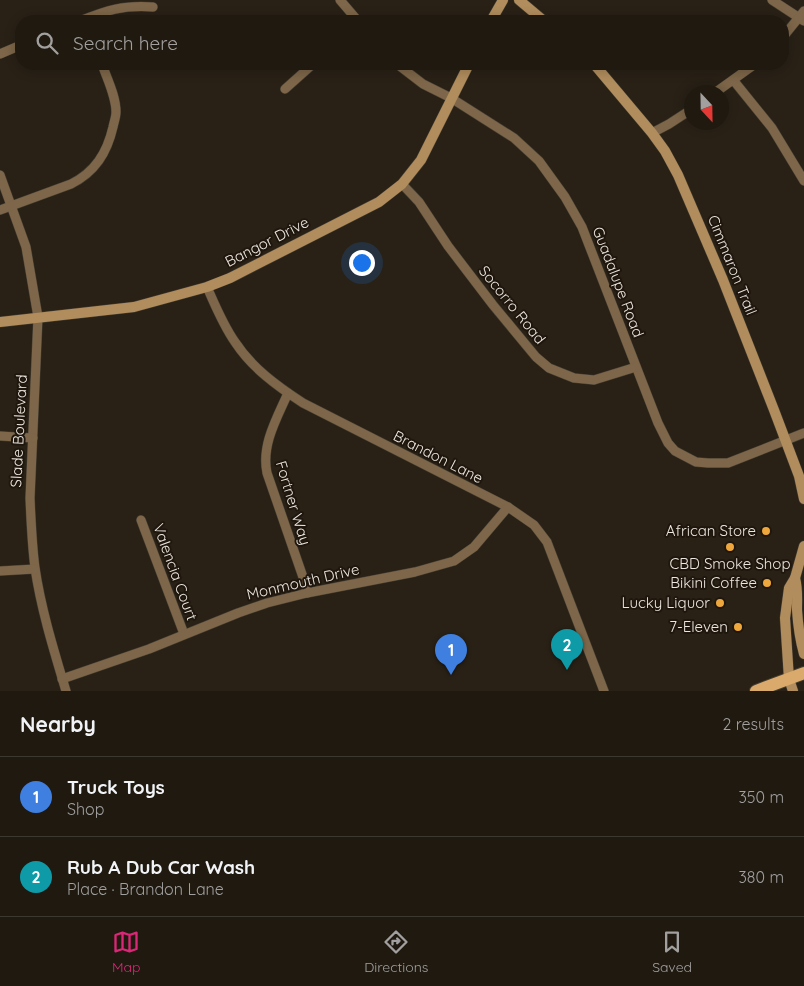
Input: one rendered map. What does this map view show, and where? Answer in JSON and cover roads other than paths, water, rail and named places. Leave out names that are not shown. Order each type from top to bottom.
[{"type":"main road","points":[[756,691],[791,685],[804,673]]},
{"type":"street","points":[[340,0],[353,15]]},
{"type":"street","points":[[494,15],[503,0]]},
{"type":"street","points":[[519,0],[537,15]]},
{"type":"street","points":[[772,0],[802,16],[789,30]]},
{"type":"street","points":[[98,15],[118,8],[133,6],[153,7]]},
{"type":"street","points":[[0,54],[15,48]]},
{"type":"street","points":[[0,210],[76,181],[97,165],[111,137],[116,112],[113,94],[104,70]]},
{"type":"street","points":[[285,89],[306,70]]},
{"type":"street","name":"Guadalupe Road","points":[[405,70],[423,84],[451,98],[514,138],[539,161],[565,197],[582,227],[658,423],[668,442],[675,450],[696,462],[728,463],[804,433]]},
{"type":"street","name":"Bangor Drive","points":[[0,322],[134,307],[207,287],[230,278],[379,202],[402,184],[421,160],[466,70]]},
{"type":"street","name":"Cimmaron Trail","points":[[599,70],[652,133],[665,151],[678,175],[723,280],[799,476],[804,499]]},
{"type":"street","points":[[727,85],[748,70]]},
{"type":"street","points":[[734,81],[772,128],[804,180]]},
{"type":"street","points":[[652,133],[684,114]]},
{"type":"street","name":"Slade Boulevard","points":[[0,175],[26,246],[38,317],[30,498],[35,569],[66,691]]},
{"type":"street","name":"Socorro Road","points":[[402,184],[419,202],[448,246],[493,305],[536,357],[549,368],[574,378],[594,380],[636,367]]},
{"type":"street","name":"Brandon Lane","points":[[207,287],[223,322],[242,352],[265,376],[311,407],[508,507],[534,525],[546,542],[604,691]]},
{"type":"street","name":"Fortner Way","points":[[288,392],[268,442],[264,461],[307,593]]},
{"type":"street","points":[[0,436],[33,438]]},
{"type":"street","name":"Monmouth Drive","points":[[62,679],[149,649],[267,603],[307,593],[415,572],[454,561],[474,547],[508,507]]},
{"type":"street","name":"Valencia Court","points":[[141,520],[184,634]]},
{"type":"street","points":[[791,685],[785,618],[789,588],[795,578],[804,546]]},
{"type":"street","points":[[0,571],[35,569]]},
{"type":"street","points":[[795,578],[798,591],[797,608],[800,637],[804,654]]},
{"type":"place","name":"African Store","points":[[766,531]]},
{"type":"place","name":"CBD Smoke Shop","points":[[730,547]]},
{"type":"place","name":"Bikini Coffee","points":[[767,583]]},
{"type":"place","name":"Lucky Liquor","points":[[720,603]]},
{"type":"place","name":"7-Eleven","points":[[738,627]]},
{"type":"place","name":"Rub A Dub Car Wash","points":[[567,670]]},
{"type":"place","name":"Truck Toys","points":[[451,675]]}]
